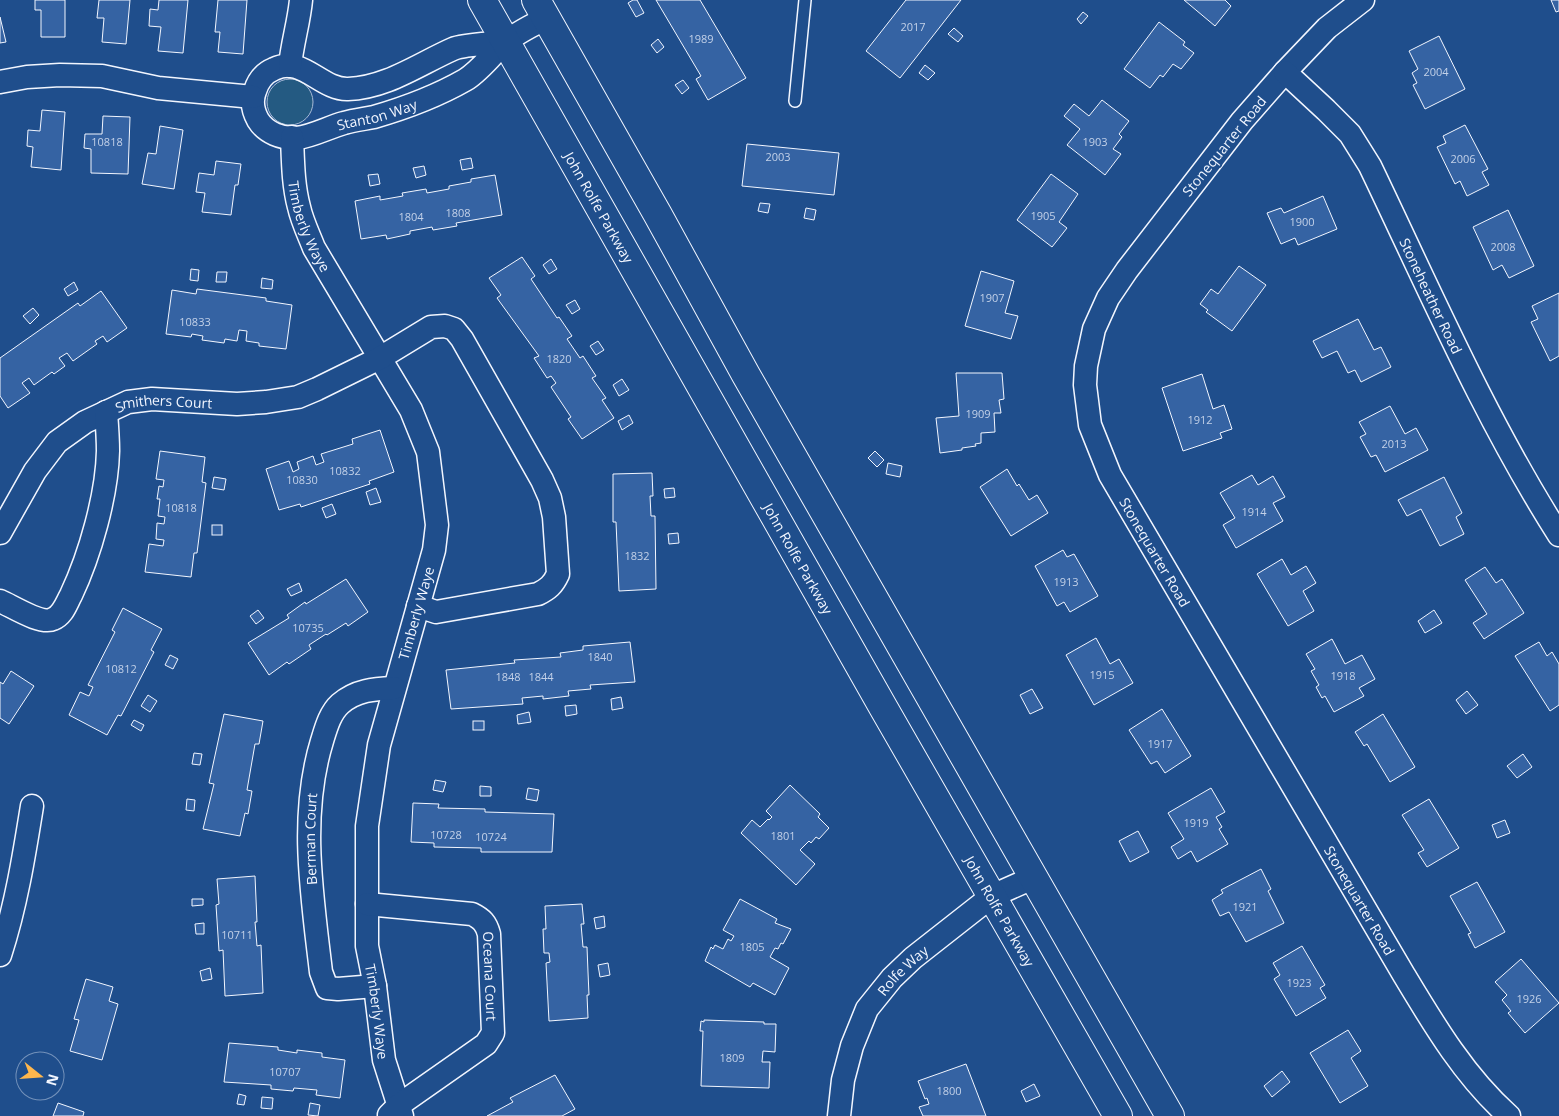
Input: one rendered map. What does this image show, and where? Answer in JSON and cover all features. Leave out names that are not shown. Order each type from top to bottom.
[{"type":"main road","name":"John Rolfe Parkway","points":[[482,0],[883,707],[1118,1116]]},
{"type":"main road","points":[[541,9],[746,375],[1035,877],[1170,1116]]},
{"type":"street","points":[[0,82],[27,77],[60,75],[102,76],[158,88],[253,97],[257,83],[270,71],[278,67],[290,66],[301,0]]},
{"type":"street","name":"Stonequarter Road","points":[[1363,0],[1327,28],[1242,121],[1127,270],[1108,298],[1094,329],[1086,366],[1085,385],[1090,425],[1110,475],[1436,1028],[1462,1065],[1509,1116]]},
{"type":"street","name":"Stanton Way","points":[[253,97],[253,107],[261,124],[274,135],[297,138],[372,117],[422,100],[467,79],[541,9]]},
{"type":"street","name":"Stanton Way","points":[[290,66],[304,69],[345,90],[363,87],[400,75],[455,48],[506,42]]},
{"type":"street","name":"Stoneheather Road","points":[[1285,72],[1350,134],[1370,166],[1475,384],[1511,454],[1559,535]]},
{"type":"street","name":"Timberly Waye","points":[[292,137],[295,190],[299,208],[314,248],[411,410],[428,452],[432,472],[437,525],[434,550],[379,745],[368,826],[367,946],[384,1060],[396,1112]]},
{"type":"street","name":"Smithers Court","points":[[0,533],[35,471],[57,442],[85,422],[106,412],[128,402],[152,399],[237,404],[298,397],[380,358],[431,327],[445,326],[454,329],[462,339],[542,480],[550,498],[554,517],[558,574],[548,590],[538,594],[436,612],[418,606]]},
{"type":"street","points":[[0,601],[40,620],[52,620],[62,613],[79,579],[94,535],[107,459],[106,412]]},
{"type":"street","name":"Berman Court","points":[[374,986],[338,990],[327,988],[321,972],[308,844],[310,801],[316,760],[331,715],[340,704],[365,690],[394,688]]},
{"type":"street","points":[[0,955],[10,926],[19,886],[32,806]]},
{"type":"street","name":"Rolfe Way","points":[[840,1116],[843,1080],[852,1046],[868,1009],[892,978],[914,958],[992,896],[1035,877]]},
{"type":"street","name":"Oceana Court","points":[[367,904],[472,914],[480,918],[487,925],[489,934],[493,1033],[486,1044],[396,1112]]},
{"type":"lane","points":[[795,100],[805,0]]},
{"type":"shaded area","points":[[290,79],[303,83],[309,89],[313,102],[309,115],[303,121],[290,125],[277,121],[271,115],[267,102],[271,89],[277,83]]},
{"type":"building","points":[[35,0],[65,0],[65,37],[41,37],[41,10],[35,10]]},
{"type":"building","points":[[99,0],[130,0],[126,44],[102,42],[104,18],[97,18]]},
{"type":"building","points":[[159,0],[188,0],[183,53],[158,51],[161,27],[149,26],[150,9],[158,10]]},
{"type":"building","points":[[218,0],[247,0],[243,54],[218,52],[220,32],[215,32]]},
{"type":"building","points":[[637,0],[644,13],[636,17],[628,3]]},
{"type":"building","points":[[656,0],[700,0],[746,78],[708,100],[696,79],[701,76]]},
{"type":"building","points":[[906,0],[961,0],[900,78],[866,51]]},
{"type":"building","points":[[1184,0],[1225,0],[1231,6],[1215,26]]},
{"type":"building","points":[[1551,0],[1559,0],[1559,11],[1556,12]]},
{"type":"building","points":[[1083,12],[1088,16],[1081,24],[1077,19]]},
{"type":"building","points":[[0,17],[6,42],[0,43]]},
{"type":"building","points":[[1159,22],[1185,42],[1183,45],[1194,53],[1181,69],[1173,64],[1163,77],[1160,75],[1150,88],[1124,69]]},
{"type":"building","points":[[954,28],[963,36],[958,42],[948,34]]},
{"type":"building","points":[[1439,36],[1465,89],[1425,109],[1413,85],[1417,83],[1412,73],[1418,69],[1409,51]]},
{"type":"building","points":[[658,39],[664,47],[657,53],[651,45]]},
{"type":"building","points":[[925,65],[935,73],[928,80],[919,73]]},
{"type":"building","points":[[683,80],[689,88],[682,94],[675,85]]},
{"type":"building","points":[[1102,100],[1129,121],[1119,134],[1122,137],[1113,149],[1121,154],[1105,175],[1067,145],[1080,129],[1064,116],[1074,104],[1089,116]]},
{"type":"building","points":[[42,110],[65,112],[61,170],[31,167],[33,147],[27,146],[28,130],[40,131]]},
{"type":"building","points":[[103,116],[130,117],[128,174],[91,173],[91,149],[84,148],[85,134],[102,134]]},
{"type":"building","points":[[1465,125],[1488,169],[1482,172],[1489,185],[1467,196],[1460,181],[1455,184],[1437,147],[1446,143],[1443,136]]},
{"type":"building","points":[[160,126],[183,130],[174,189],[142,184],[148,153],[156,154]]},
{"type":"building","points":[[747,144],[839,153],[834,195],[742,186]]},
{"type":"building","points":[[471,158],[473,168],[462,170],[460,160]]},
{"type":"building","points":[[216,161],[241,164],[238,185],[235,185],[231,215],[202,212],[205,193],[196,192],[199,173],[214,175]]},
{"type":"building","points":[[424,166],[426,175],[416,178],[413,168]]},
{"type":"building","points":[[378,174],[380,184],[370,186],[368,175]]},
{"type":"building","points":[[1051,174],[1078,194],[1059,222],[1067,228],[1052,247],[1017,220]]},
{"type":"building","points":[[495,175],[502,215],[456,223],[457,226],[433,230],[432,227],[410,231],[410,234],[387,239],[386,235],[361,239],[355,201],[380,196],[380,200],[403,196],[402,193],[426,189],[427,193],[449,189],[449,186],[471,182],[471,179]]},
{"type":"building","points":[[1323,196],[1337,229],[1298,245],[1295,238],[1281,244],[1267,213],[1281,208],[1284,213]]},
{"type":"building","points":[[760,203],[770,204],[768,213],[758,211]]},
{"type":"building","points":[[806,208],[816,210],[814,220],[804,218]]},
{"type":"building","points":[[1508,210],[1534,266],[1509,278],[1502,265],[1493,270],[1473,227]]},
{"type":"building","points":[[522,257],[535,276],[531,279],[557,318],[559,317],[572,336],[567,339],[580,358],[583,356],[596,376],[592,378],[606,398],[602,400],[614,418],[582,439],[568,419],[571,417],[551,387],[556,383],[551,376],[547,378],[534,358],[539,356],[497,298],[501,295],[489,278]]},
{"type":"building","points":[[551,259],[557,269],[549,274],[543,265]]},
{"type":"building","points":[[1239,266],[1266,285],[1232,331],[1206,312],[1208,310],[1200,304],[1211,289],[1218,294]]},
{"type":"building","points":[[191,269],[199,270],[198,281],[190,280]]},
{"type":"building","points":[[981,271],[1014,281],[1005,313],[1018,316],[1011,339],[965,326]]},
{"type":"building","points":[[217,272],[227,272],[226,282],[216,282]]},
{"type":"building","points":[[262,278],[273,280],[272,289],[261,288]]},
{"type":"building","points":[[74,282],[78,290],[68,296],[64,289]]},
{"type":"building","points":[[197,289],[266,298],[266,301],[292,305],[286,349],[259,346],[259,343],[246,341],[247,331],[239,330],[237,341],[225,339],[224,343],[202,340],[203,336],[192,334],[191,337],[166,334],[172,290],[196,294]]},
{"type":"building","points":[[101,291],[127,328],[107,342],[103,336],[95,341],[97,344],[73,361],[67,353],[59,358],[65,366],[54,374],[52,372],[34,385],[29,378],[22,383],[30,393],[8,408],[0,396],[0,358],[78,303],[80,306]]},
{"type":"building","points":[[1559,293],[1559,356],[1550,361],[1531,322],[1538,319],[1532,306]]},
{"type":"building","points":[[575,300],[580,309],[572,314],[566,305]]},
{"type":"building","points":[[33,308],[39,315],[30,324],[23,316]]},
{"type":"building","points":[[1358,319],[1374,350],[1381,347],[1391,367],[1361,382],[1355,370],[1348,373],[1337,351],[1322,358],[1313,341]]},
{"type":"building","points":[[598,341],[604,350],[596,355],[590,346]]},
{"type":"building","points":[[956,373],[1002,373],[1004,399],[999,400],[1001,413],[994,413],[995,432],[981,433],[981,443],[975,444],[976,446],[940,453],[936,418],[959,416]]},
{"type":"building","points":[[1202,374],[1213,409],[1224,405],[1232,429],[1220,433],[1222,438],[1183,451],[1162,388]]},
{"type":"building","points":[[622,379],[629,390],[619,396],[613,385]]},
{"type":"building","points":[[1390,406],[1405,434],[1416,428],[1428,450],[1385,472],[1376,455],[1371,457],[1360,437],[1366,434],[1359,422]]},
{"type":"building","points":[[629,415],[633,423],[622,430],[618,421]]},
{"type":"building","points":[[380,430],[394,472],[369,481],[370,484],[301,507],[300,504],[279,510],[266,469],[289,461],[293,472],[299,469],[297,462],[313,456],[316,465],[324,462],[321,454],[353,444],[352,439]]},
{"type":"building","points":[[160,451],[205,457],[202,482],[206,483],[197,553],[194,553],[191,577],[145,572],[149,544],[163,546],[164,540],[156,539],[157,523],[164,524],[165,517],[158,516],[160,499],[157,499],[159,486],[163,487],[164,480],[156,479]]},
{"type":"building","points":[[875,451],[884,460],[877,467],[868,458]]},
{"type":"building","points":[[888,463],[902,466],[900,477],[886,474]]},
{"type":"building","points":[[1007,469],[1017,486],[1019,484],[1029,500],[1037,495],[1048,513],[1011,536],[980,487]]},
{"type":"building","points":[[652,473],[653,496],[650,496],[651,516],[655,516],[656,589],[619,591],[616,522],[613,522],[613,474]]},
{"type":"building","points":[[1252,475],[1258,485],[1273,476],[1285,497],[1273,503],[1283,521],[1236,548],[1223,525],[1235,518],[1220,493]]},
{"type":"building","points":[[214,477],[226,479],[224,490],[212,488]]},
{"type":"building","points":[[1444,477],[1462,513],[1456,517],[1464,534],[1440,546],[1421,509],[1407,516],[1398,500]]},
{"type":"building","points":[[376,488],[381,502],[370,505],[366,492]]},
{"type":"building","points":[[674,488],[675,497],[665,498],[664,489]]},
{"type":"building","points":[[332,504],[336,514],[326,518],[322,508]]},
{"type":"building","points":[[212,525],[222,525],[222,535],[212,535]]},
{"type":"building","points":[[678,533],[679,543],[669,544],[668,534]]},
{"type":"building","points":[[1063,550],[1067,557],[1074,554],[1098,596],[1070,612],[1064,602],[1057,606],[1035,566]]},
{"type":"building","points":[[1282,559],[1291,575],[1306,566],[1316,583],[1303,591],[1314,611],[1288,626],[1257,574]]},
{"type":"building","points":[[1485,567],[1496,583],[1502,579],[1524,613],[1484,639],[1473,623],[1487,614],[1465,580]]},
{"type":"building","points":[[346,579],[368,612],[348,626],[346,623],[326,634],[309,645],[311,649],[289,664],[287,662],[269,675],[248,643],[289,618],[287,615],[305,602],[306,604]]},
{"type":"building","points":[[299,583],[302,591],[291,596],[287,589]]},
{"type":"building","points":[[123,608],[162,629],[151,650],[154,652],[121,716],[118,715],[107,735],[69,715],[80,692],[89,696],[93,687],[88,685],[115,632],[112,630]]},
{"type":"building","points":[[258,610],[264,618],[256,624],[250,616]]},
{"type":"building","points":[[1434,610],[1442,623],[1425,633],[1418,621]]},
{"type":"building","points":[[1096,638],[1110,664],[1119,659],[1133,683],[1094,705],[1066,655]]},
{"type":"building","points":[[1332,639],[1345,664],[1362,655],[1375,679],[1359,688],[1364,696],[1334,712],[1325,696],[1322,698],[1316,687],[1319,685],[1311,671],[1315,669],[1306,654]]},
{"type":"building","points":[[630,642],[635,682],[590,685],[591,689],[568,691],[569,696],[543,699],[543,696],[522,698],[523,704],[451,709],[446,670],[515,663],[514,660],[561,657],[560,653],[583,650],[583,646]]},
{"type":"building","points":[[1539,642],[1547,656],[1552,652],[1559,664],[1559,705],[1550,711],[1515,656]]},
{"type":"building","points":[[170,655],[178,659],[173,669],[165,665]]},
{"type":"building","points":[[11,671],[34,686],[9,724],[0,718],[0,682],[3,684]]},
{"type":"building","points":[[1032,689],[1043,708],[1030,714],[1020,695]]},
{"type":"building","points":[[1467,691],[1478,705],[1466,714],[1456,700]]},
{"type":"building","points":[[148,695],[157,701],[150,712],[141,706]]},
{"type":"building","points":[[621,697],[623,708],[612,710],[611,699]]},
{"type":"building","points":[[576,705],[577,714],[566,716],[565,706]]},
{"type":"building","points":[[1162,709],[1191,756],[1165,773],[1157,761],[1151,764],[1129,730]]},
{"type":"building","points":[[529,712],[531,722],[518,724],[517,715]]},
{"type":"building","points":[[224,714],[263,721],[259,744],[255,744],[247,790],[252,791],[248,814],[245,813],[240,836],[203,829],[214,784],[209,783]]},
{"type":"building","points":[[1383,714],[1415,767],[1390,782],[1367,744],[1364,746],[1355,732]]},
{"type":"building","points":[[134,720],[144,725],[141,731],[131,725]]},
{"type":"building","points":[[473,721],[484,721],[484,730],[473,730]]},
{"type":"building","points":[[194,753],[202,754],[200,765],[192,764]]},
{"type":"building","points":[[1523,754],[1532,767],[1517,778],[1507,766]]},
{"type":"building","points":[[435,780],[446,782],[443,792],[433,790]]},
{"type":"building","points":[[790,785],[820,814],[818,817],[829,828],[819,839],[816,837],[811,843],[809,841],[800,850],[815,864],[796,885],[741,833],[752,820],[760,827],[769,820],[772,817],[766,811]]},
{"type":"building","points":[[480,786],[491,787],[491,796],[480,796]]},
{"type":"building","points":[[528,788],[539,790],[537,801],[526,799]]},
{"type":"building","points":[[1211,788],[1225,812],[1216,817],[1222,827],[1219,829],[1228,844],[1197,862],[1191,851],[1178,859],[1171,847],[1184,839],[1168,813]]},
{"type":"building","points":[[187,799],[195,800],[194,811],[186,810]]},
{"type":"building","points":[[1429,799],[1459,848],[1427,867],[1418,853],[1424,850],[1402,815]]},
{"type":"building","points":[[413,803],[439,804],[438,808],[485,809],[485,812],[554,814],[552,852],[481,852],[481,848],[434,847],[434,843],[411,842]]},
{"type":"building","points":[[1505,820],[1510,833],[1497,838],[1492,825]]},
{"type":"building","points":[[1138,831],[1149,852],[1130,862],[1119,841]]},
{"type":"building","points":[[1261,869],[1271,889],[1268,891],[1284,923],[1246,942],[1229,912],[1220,916],[1212,900],[1223,893],[1221,890]]},
{"type":"building","points":[[255,876],[257,922],[255,922],[257,946],[261,945],[263,993],[225,996],[223,950],[219,951],[216,905],[219,904],[217,879]]},
{"type":"building","points":[[1477,882],[1505,932],[1475,948],[1468,934],[1471,933],[1450,896]]},
{"type":"building","points":[[192,899],[203,899],[203,905],[192,906]]},
{"type":"building","points":[[740,899],[777,919],[775,923],[791,929],[783,944],[781,943],[778,949],[775,948],[770,957],[789,968],[775,995],[753,983],[750,987],[705,961],[711,947],[713,949],[715,945],[723,949],[728,939],[731,941],[734,936],[723,930]]},
{"type":"building","points":[[582,904],[584,924],[581,924],[583,947],[587,947],[588,1018],[549,1021],[546,963],[550,962],[549,953],[544,953],[543,929],[546,929],[545,906]]},
{"type":"building","points":[[604,916],[605,927],[596,929],[594,918]]},
{"type":"building","points":[[204,923],[204,934],[196,934],[195,924]]},
{"type":"building","points":[[1302,946],[1325,985],[1320,988],[1326,998],[1296,1016],[1274,979],[1280,975],[1273,963]]},
{"type":"building","points":[[1521,959],[1559,1003],[1525,1033],[1508,1013],[1511,1011],[1502,1000],[1507,995],[1495,982]]},
{"type":"building","points":[[608,963],[610,975],[600,977],[598,965]]},
{"type":"building","points":[[210,968],[212,979],[202,981],[200,971]]},
{"type":"building","points":[[86,979],[113,987],[109,1001],[118,1004],[102,1060],[70,1051],[79,1020],[74,1019]]},
{"type":"building","points":[[704,1020],[776,1024],[775,1052],[763,1051],[762,1062],[770,1062],[769,1088],[701,1086],[703,1031],[700,1031],[701,1021],[704,1022]]},
{"type":"building","points":[[1348,1030],[1361,1051],[1351,1058],[1368,1086],[1340,1103],[1310,1053]]},
{"type":"building","points":[[229,1043],[278,1047],[278,1050],[297,1053],[297,1050],[322,1053],[322,1057],[345,1060],[340,1098],[316,1095],[317,1090],[294,1088],[293,1091],[271,1089],[271,1085],[224,1082]]},
{"type":"building","points":[[966,1064],[986,1116],[923,1116],[919,1107],[929,1104],[918,1081]]},
{"type":"building","points":[[1282,1071],[1290,1082],[1272,1097],[1264,1086]]},
{"type":"building","points":[[555,1075],[575,1109],[562,1116],[487,1116],[513,1102],[510,1098]]},
{"type":"building","points":[[1034,1084],[1040,1096],[1026,1102],[1021,1091]]},
{"type":"building","points":[[239,1094],[246,1096],[244,1105],[237,1104]]},
{"type":"building","points":[[262,1097],[273,1098],[272,1109],[261,1108]]},
{"type":"building","points":[[58,1103],[84,1112],[83,1116],[53,1116]]},
{"type":"building","points":[[310,1103],[320,1105],[318,1116],[308,1115]]}]
